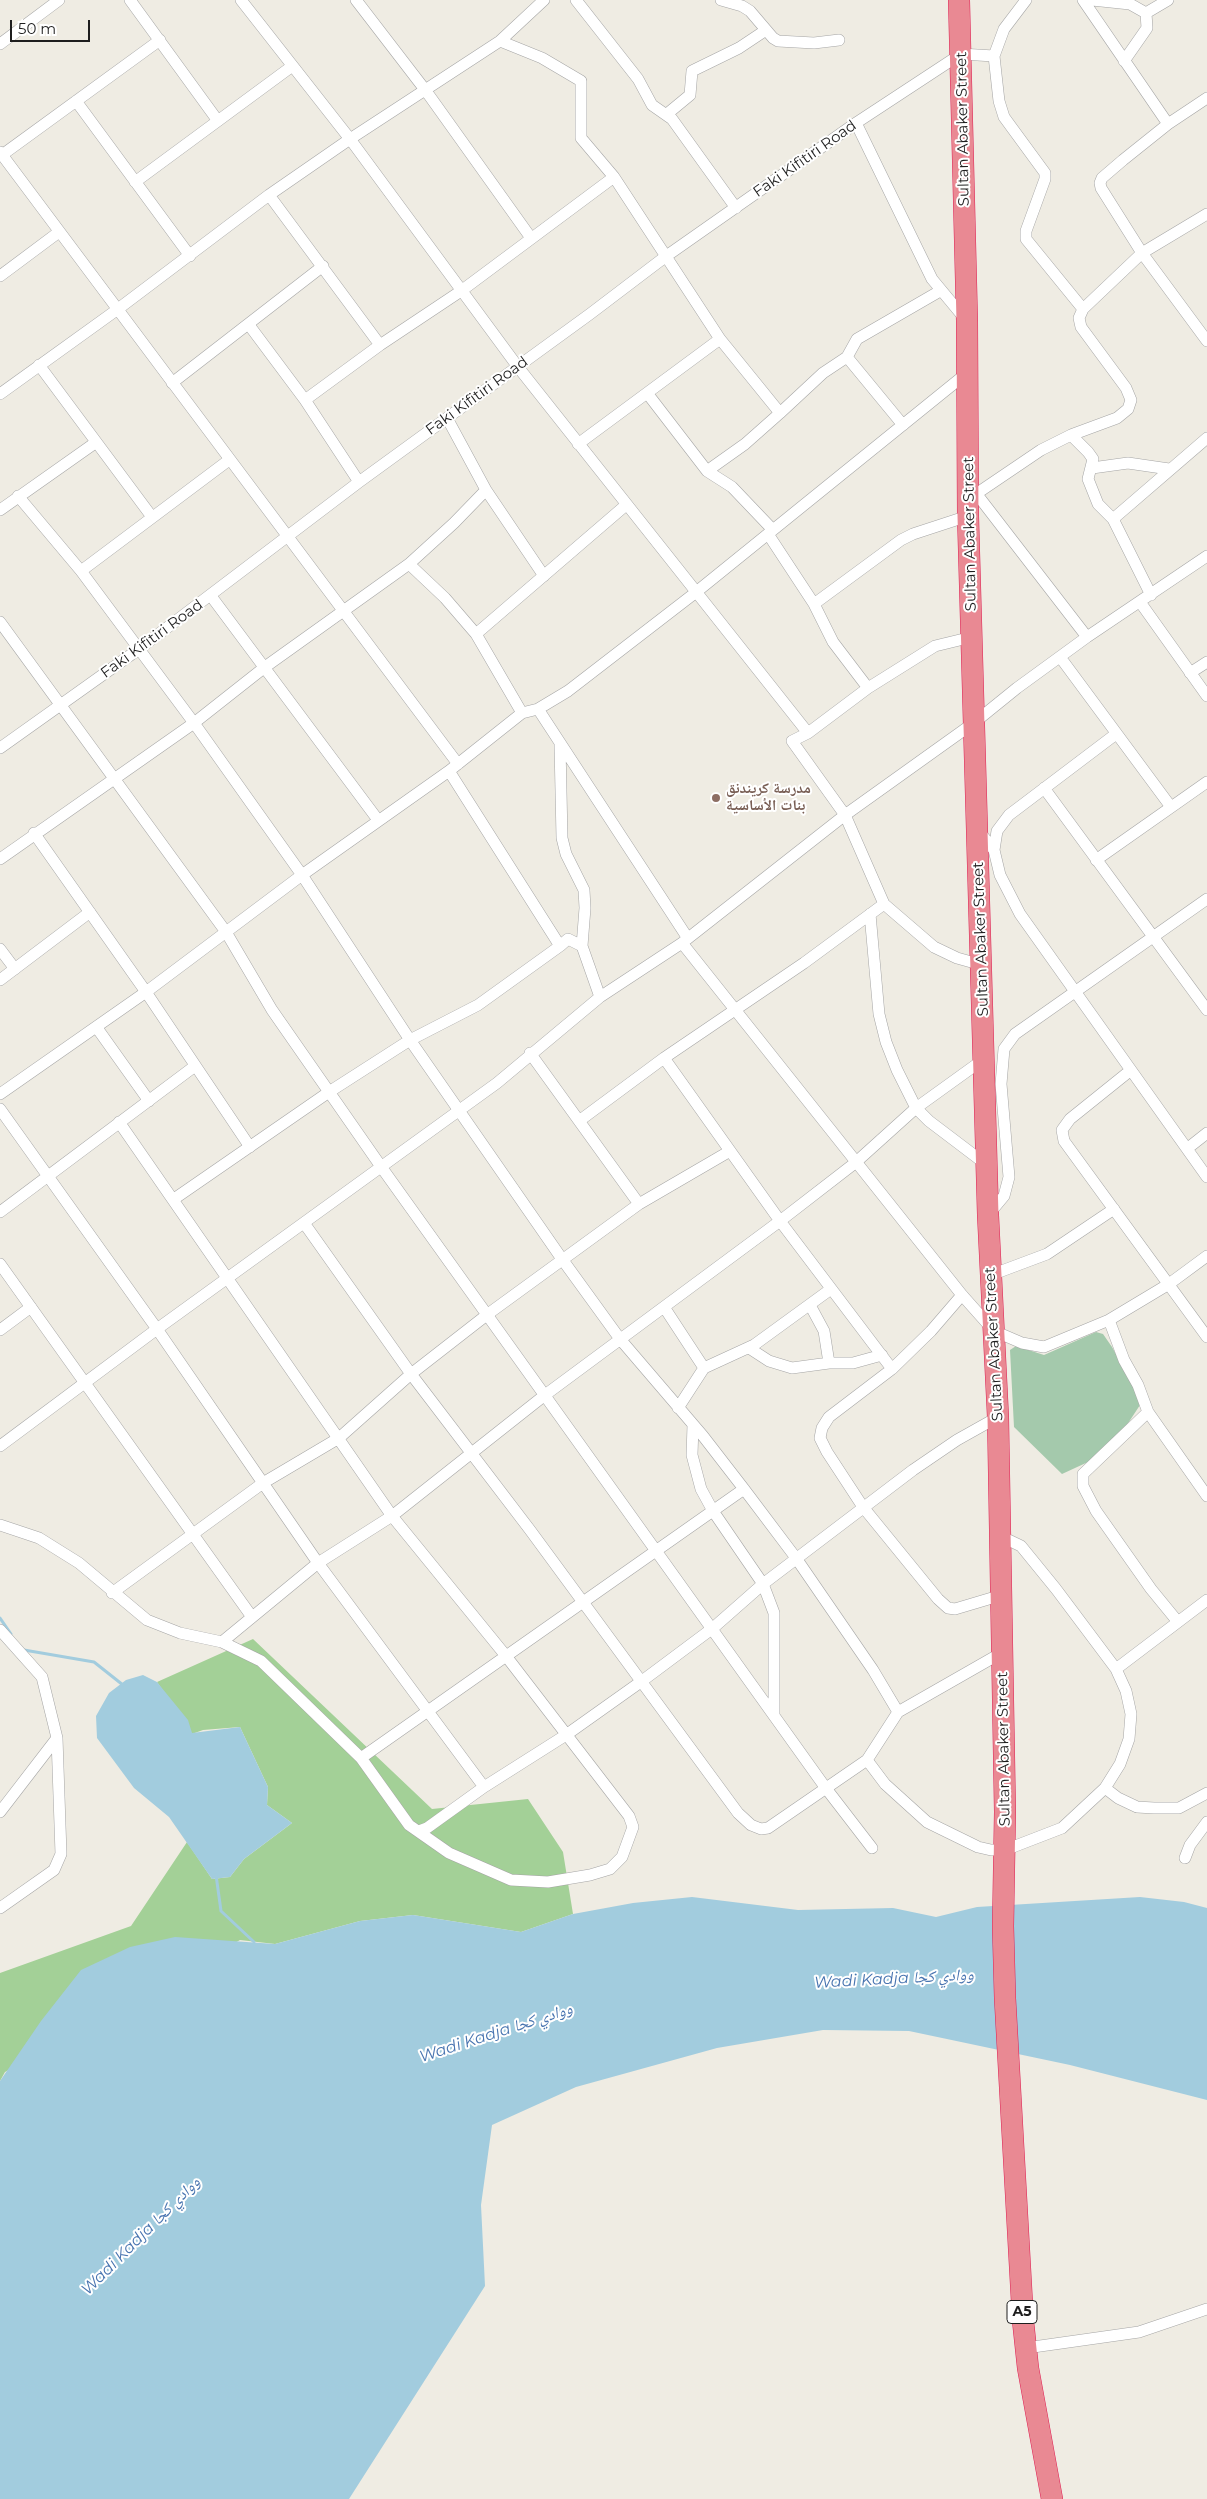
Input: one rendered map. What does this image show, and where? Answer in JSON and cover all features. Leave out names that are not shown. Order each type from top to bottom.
[{"type":"highway","name":"Sultan Abaker Street","points":[[959,0],[972,489],[968,516],[988,1215],[998,1417],[1003,1652],[1004,1968],[1018,2255],[1026,2348]]},
{"type":"highway","name":"A5","points":[[1026,2348],[1052,2499]]},
{"type":"street","points":[[0,44],[59,0]]},
{"type":"street","points":[[130,0],[218,121]]},
{"type":"street","points":[[241,0],[350,139],[518,367],[808,733]]},
{"type":"street","points":[[356,0],[426,91],[531,238]]},
{"type":"street","points":[[0,394],[118,310],[269,195],[350,139],[500,41],[544,0]]},
{"type":"street","points":[[576,0],[638,79],[652,105],[656,110],[666,114],[736,208]]},
{"type":"street","points":[[721,0],[742,6],[750,11],[778,41],[814,43],[839,40]]},
{"type":"street","points":[[1026,0],[1004,29],[994,56],[1001,110],[1045,173],[1045,178],[1026,231],[1026,239],[1083,308]]},
{"type":"street","points":[[1083,0],[1168,124]]},
{"type":"street","points":[[1092,0],[1130,4],[1146,13]]},
{"type":"street","points":[[1146,13],[1168,0]]},
{"type":"street","points":[[1124,61],[1146,28],[1146,13]]},
{"type":"street","points":[[666,114],[690,95],[692,71],[738,48],[766,30]]},
{"type":"street","points":[[160,40],[1,153],[342,611],[454,768],[560,946]]},
{"type":"street","points":[[500,41],[542,58],[581,81],[581,138],[614,177],[720,339],[780,413]]},
{"type":"street","points":[[961,54],[994,56]]},
{"type":"street","name":"Faki Kifitiri Road","points":[[0,748],[211,596],[359,482],[518,367],[665,257],[856,123],[961,54]]},
{"type":"street","points":[[135,182],[291,66]]},
{"type":"street","points":[[1207,98],[1168,124],[1102,178],[1100,183],[1142,253],[1207,340]]},
{"type":"street","points":[[76,101],[190,256]]},
{"type":"street","points":[[856,123],[932,279],[940,291],[967,321]]},
{"type":"street","points":[[305,400],[380,345],[461,291],[614,177]]},
{"type":"street","points":[[269,195],[380,345]]},
{"type":"street","points":[[1087,637],[972,489],[1041,450],[1071,435],[1117,418],[1128,409],[1131,400],[1126,388],[1081,327],[1079,318],[1083,308],[1142,253],[1207,214]]},
{"type":"street","points":[[0,276],[60,232]]},
{"type":"street","points":[[172,383],[323,266]]},
{"type":"street","points":[[707,471],[745,444],[823,373],[847,357],[857,339],[940,291]]},
{"type":"street","points":[[249,325],[305,400],[359,482]]},
{"type":"street","points":[[578,444],[720,339]]},
{"type":"street","points":[[847,357],[902,425]]},
{"type":"street","points":[[39,365],[152,517]]},
{"type":"street","points":[[0,1094],[97,1028],[302,875],[454,768],[522,712],[538,709],[568,691],[695,592],[968,373]]},
{"type":"street","points":[[647,393],[707,471],[732,487],[770,532],[814,604],[833,642],[868,688]]},
{"type":"street","points":[[447,418],[486,490],[544,576]]},
{"type":"street","points":[[1071,435],[1093,459],[1088,479],[1098,504],[1113,519],[1151,595]]},
{"type":"street","points":[[1113,519],[1207,438]]},
{"type":"street","points":[[0,510],[96,443]]},
{"type":"street","points":[[82,572],[229,460]]},
{"type":"street","points":[[1092,468],[1128,463],[1169,469]]},
{"type":"street","points":[[0,859],[34,833],[194,723],[265,667],[409,564],[486,490]]},
{"type":"street","points":[[18,496],[82,572],[194,723],[302,875],[410,1040],[562,1259],[620,1339],[693,1425],[796,1558],[873,1670],[898,1712]]},
{"type":"street","points":[[476,634],[626,505]]},
{"type":"street","points":[[814,604],[901,540],[968,516]]},
{"type":"street","points":[[0,1446],[157,1329],[497,1083],[530,1053],[600,996],[684,940],[845,815],[975,722],[1087,637],[1207,556]]},
{"type":"street","points":[[409,564],[445,598],[476,634],[522,712]]},
{"type":"street","points":[[211,596],[378,820]]},
{"type":"street","points":[[1140,602],[1207,696]]},
{"type":"street","points":[[2,627],[226,932],[272,1010],[382,1168],[488,1314],[655,1551],[713,1628],[825,1788],[872,1848]]},
{"type":"street","points":[[972,637],[935,646],[868,688],[808,733],[792,740],[845,815],[884,904],[934,946],[957,958],[982,964]]},
{"type":"street","points":[[1060,657],[1171,807]]},
{"type":"street","points":[[1190,673],[1207,662]]},
{"type":"street","points":[[538,709],[684,940],[735,1011],[855,1163],[962,1295],[994,1331],[1022,1343],[1044,1347],[1109,1320],[1169,1284],[1207,1256]]},
{"type":"street","points":[[1116,734],[1005,819],[997,831],[994,850],[1000,875],[1020,914],[1207,1177]]},
{"type":"street","points":[[560,745],[562,838],[566,854],[584,890],[586,908],[582,946],[600,996]]},
{"type":"street","points":[[1096,860],[1207,782]]},
{"type":"street","points":[[1044,788],[1207,1010]]},
{"type":"street","points":[[977,828],[994,850]]},
{"type":"street","points":[[34,833],[146,992],[250,1147]]},
{"type":"street","points":[[988,1215],[1004,1196],[1009,1177],[1001,1084],[1004,1049],[1015,1034],[1207,899]]},
{"type":"street","points":[[579,1122],[664,1058],[804,963],[884,904]]},
{"type":"street","points":[[0,980],[90,912]]},
{"type":"street","points":[[870,914],[879,1014],[886,1042],[916,1108],[929,1121],[987,1165]]},
{"type":"street","points":[[174,1198],[329,1092],[410,1040],[478,1005],[568,940],[582,946]]},
{"type":"street","points":[[0,949],[14,969]]},
{"type":"street","points":[[97,1028],[149,1100]]},
{"type":"street","points":[[530,1053],[639,1204]]},
{"type":"street","points":[[664,1058],[780,1221],[892,1369]]},
{"type":"street","points":[[222,1642],[318,1564],[392,1516],[545,1395],[780,1221],[855,1163],[916,1108],[984,1059]]},
{"type":"street","points":[[0,1212],[195,1066]]},
{"type":"street","points":[[1131,1070],[1070,1119],[1062,1130],[1064,1140],[1207,1337]]},
{"type":"street","points":[[0,1109],[157,1329],[318,1564],[484,1787]]},
{"type":"street","points":[[0,1525],[39,1538],[78,1564],[147,1620],[180,1633],[222,1642],[261,1661],[292,1688],[361,1758],[409,1825],[449,1853],[510,1880],[548,1882],[590,1875],[610,1869],[622,1857],[633,1827],[629,1816],[506,1656],[392,1516],[174,1198],[119,1122]]},
{"type":"street","points":[[1188,1148],[1207,1133]]},
{"type":"street","points":[[112,1593],[263,1483],[339,1438],[411,1374],[562,1259],[639,1204],[730,1151]]},
{"type":"street","points":[[991,1275],[1047,1254],[1114,1208]]},
{"type":"street","points":[[304,1223],[411,1374],[584,1602],[738,1813],[751,1825],[761,1829],[768,1828],[867,1760],[898,1712],[1003,1652]]},
{"type":"street","points":[[0,1264],[252,1617]]},
{"type":"street","points":[[678,1408],[704,1368],[749,1348],[831,1289]]},
{"type":"street","points":[[962,1295],[931,1331],[892,1369],[829,1417],[822,1428],[820,1438],[863,1507],[932,1592],[948,1608],[960,1608],[1002,1595]]},
{"type":"street","points":[[810,1305],[824,1331],[829,1363]]},
{"type":"street","points":[[0,1330],[32,1307]]},
{"type":"street","points":[[664,1307],[704,1368]]},
{"type":"street","points":[[1109,1320],[1148,1412],[1207,1495]]},
{"type":"street","points":[[749,1348],[770,1361],[792,1368],[829,1363],[853,1363],[882,1355]]},
{"type":"street","points":[[1148,1412],[1087,1469],[1083,1474],[1083,1486],[1096,1511],[1150,1589],[1178,1622]]},
{"type":"street","points":[[419,1831],[428,1828],[484,1787],[566,1735],[642,1681],[713,1628],[796,1558],[930,1457],[998,1417]]},
{"type":"street","points":[[693,1425],[694,1467],[702,1489],[713,1511],[763,1584],[771,1603],[775,1622],[774,1715]]},
{"type":"street","points":[[361,1758],[744,1489]]},
{"type":"street","points":[[867,1760],[885,1784],[927,1822],[978,1847],[1005,1850],[1062,1828],[1105,1788],[1120,1764],[1129,1738],[1130,1714],[1126,1691],[1116,1669],[1021,1546],[1000,1536]]},
{"type":"street","points":[[1116,1669],[1207,1600]]},
{"type":"street","points":[[0,1630],[42,1678],[57,1738],[61,1854],[54,1870],[0,1908]]},
{"type":"street","points":[[0,1812],[57,1738]]},
{"type":"street","points":[[1105,1788],[1118,1798],[1137,1807],[1154,1808],[1179,1808],[1207,1793]]},
{"type":"street","points":[[1185,1858],[1190,1845],[1207,1822]]},
{"type":"street","points":[[1026,2348],[1139,2332],[1207,2309]]},
{"type":"green space","points":[[1096,1332],[1103,1334],[1112,1347],[1132,1383],[1140,1405],[1121,1434],[1088,1462],[1062,1474],[1014,1427],[1010,1350],[1016,1346],[1044,1355]]},
{"type":"green space","points":[[253,1639],[432,1809],[528,1799],[563,1852],[573,1914],[521,1932],[413,1915],[360,1921],[275,1944],[240,1940],[5,2072],[0,2081],[0,1973],[131,1926],[187,1842],[212,1879],[230,1877],[244,1859],[292,1823],[267,1805],[268,1787],[240,1727],[203,1730],[192,1734],[157,1682]]},
{"type":"water","points":[[143,1675],[157,1682],[188,1720],[192,1733],[240,1727],[268,1787],[267,1805],[292,1823],[244,1859],[230,1877],[212,1879],[169,1817],[134,1788],[97,1738],[96,1716],[109,1693],[126,1680]]},
{"type":"water","name":"Wadi Kadja ووادي كجا","points":[[692,1897],[798,1910],[893,1908],[936,1917],[977,1907],[1140,1897],[1184,1902],[1207,1908],[1207,2100],[1070,2065],[909,2031],[823,2030],[717,2048],[576,2087],[492,2125],[481,2205],[485,2286],[349,2499],[0,2499],[0,2081],[41,2021],[81,1970],[130,1947],[175,1937],[275,1944],[360,1921],[413,1915],[521,1932],[573,1914],[633,1903]]},
{"type":"waterway","points":[[0,1618],[11,1634]]},
{"type":"waterway","points":[[24,1650],[94,1662],[123,1685]]},
{"type":"waterway","points":[[216,1875],[221,1911],[254,1942]]},
{"type":"place","name":"مدرسة كريندنق بنات الأساسية","points":[[716,798]]}]
